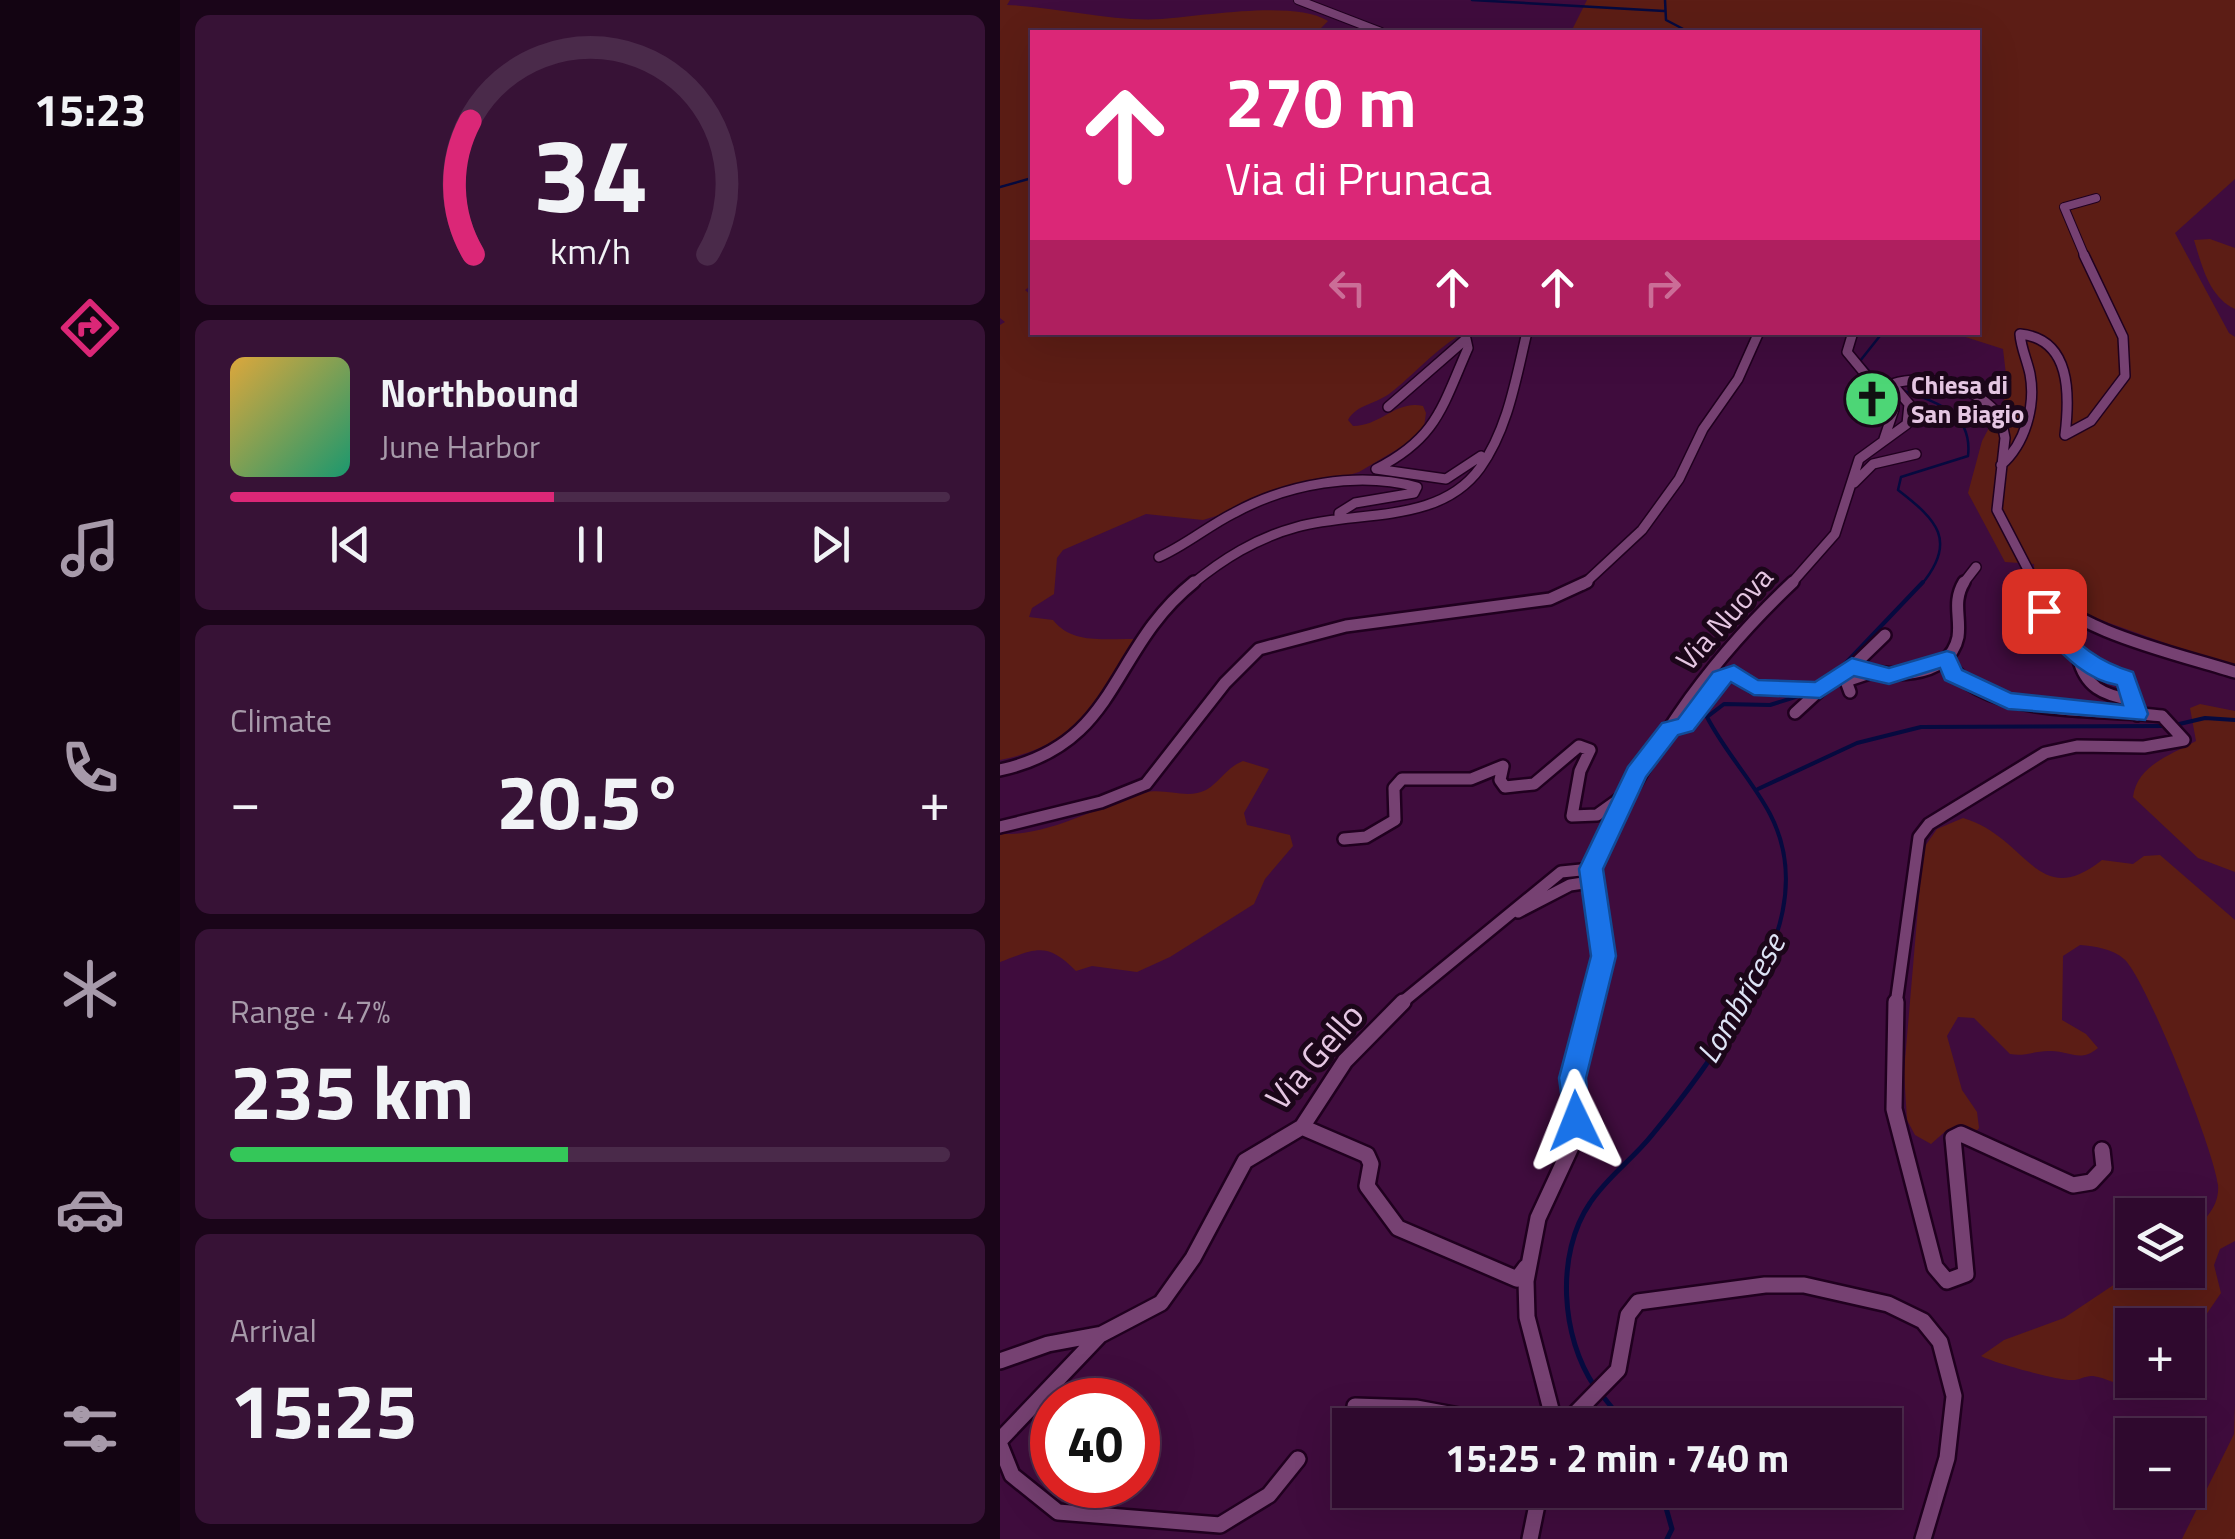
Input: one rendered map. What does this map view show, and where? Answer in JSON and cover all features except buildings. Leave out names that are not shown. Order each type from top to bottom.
[{"type":"street","points":[[1298,0],[1376,30]]},
{"type":"street","points":[[2096,198],[2073,201],[2064,207],[2064,214],[2122,337],[2125,376],[2094,416],[2078,431],[2065,435],[2068,386],[2063,362],[2041,340],[2020,334],[2030,373],[2027,421],[2009,460],[2002,465],[1995,505],[2031,578],[2050,602],[2087,620],[2235,672]]},
{"type":"street","points":[[1000,770],[1021,768],[1066,749],[1092,724],[1142,637],[1164,608],[1220,562],[1269,536],[1339,518],[1443,502],[1468,483],[1492,447],[1526,335]]},
{"type":"street","points":[[1000,827],[1102,802],[1146,784],[1235,670],[1259,649],[1346,626],[1550,599],[1585,584],[1642,530],[1680,479],[1703,429],[1738,379],[1758,335]]},
{"type":"street","points":[[1852,335],[1847,352],[1894,410],[1884,438]]},
{"type":"street","points":[[1388,406],[1466,339],[1468,348],[1436,422],[1410,452],[1376,469],[1446,479],[1492,447]]},
{"type":"street","name":"Via Nuova","points":[[1590,875],[1625,795],[1670,729],[1737,635],[1790,587],[1843,517],[1847,488],[1861,456],[1902,430],[1910,418],[1909,404],[1894,384],[1928,380],[1984,400],[2000,413],[2006,431],[2002,465]]},
{"type":"street","points":[[1847,488],[1874,464],[1916,454]]},
{"type":"street","points":[[1159,557],[1237,510],[1311,487],[1366,480],[1417,487],[1414,493],[1355,503],[1339,513],[1339,518]]},
{"type":"street","points":[[1850,692],[1846,681],[1867,674],[1902,674],[1947,658],[1958,641],[1958,594],[1976,567]]},
{"type":"street","points":[[2050,602],[2042,620],[2078,656],[2109,676],[2126,678],[2137,714]]},
{"type":"street","points":[[1795,713],[1886,635]]},
{"type":"street","points":[[2078,656],[2084,679],[2094,690],[2132,700]]},
{"type":"street","points":[[1947,658],[1953,675],[2008,700],[2151,714],[2170,722],[2184,740],[2158,749],[2074,746],[2038,755],[1927,823],[1914,849],[1898,964],[1894,1109],[1935,1268],[1947,1280],[1966,1274],[1953,1138],[1960,1134],[2073,1185],[2090,1182],[2104,1168],[2102,1150]]},
{"type":"street","points":[[1852,666],[1867,674]]},
{"type":"street","points":[[1670,729],[1685,725],[1720,678],[1734,673],[1754,687],[1820,690]]},
{"type":"street","points":[[1344,840],[1366,837],[1395,820],[1394,788],[1402,779],[1471,779],[1498,765],[1504,766],[1500,780],[1506,787],[1525,787],[1579,746],[1590,750],[1580,772],[1572,816],[1597,815],[1625,795]]},
{"type":"street","points":[[1550,1408],[1526,1317],[1528,1264],[1538,1218],[1571,1147],[1576,1121],[1572,1078],[1604,956],[1590,875]]},
{"type":"street","name":"Via Gello","points":[[1000,1361],[1048,1344],[1102,1334],[1161,1303],[1187,1268],[1245,1161],[1302,1127],[1356,1048],[1412,992],[1512,914],[1535,907],[1569,883],[1590,875]]},
{"type":"street","points":[[1302,1127],[1368,1156],[1370,1194],[1398,1228],[1517,1278],[1528,1264]]},
{"type":"street","points":[[1581,1408],[1623,1359],[1626,1318],[1638,1302],[1781,1284],[1814,1285],[1905,1310],[1934,1333],[1952,1386],[1955,1411],[1938,1499],[1922,1539]]},
{"type":"street","name":"Via Gello","points":[[1102,1334],[1000,1443],[1012,1475],[1058,1512],[1220,1525],[1268,1496],[1298,1460]]},
{"type":"street","points":[[1355,1406],[1416,1408]]},
{"type":"street","points":[[1530,1539],[1536,1508]]},
{"type":"shaded area","points":[[1000,0],[1010,0],[1007,5],[1143,19],[1294,11],[1328,21],[1321,28],[1334,30],[1030,30],[1030,286],[1025,290],[1030,294],[1030,335],[1461,335],[1389,394],[1351,415],[1348,420],[1353,426],[1413,405],[1423,406],[1426,413],[1424,427],[1413,440],[1359,472],[1203,520],[1146,514],[1063,550],[1057,558],[1054,594],[1032,608],[1029,617],[1053,620],[1080,637],[1134,639],[1110,684],[1083,719],[1048,744],[1000,760],[1000,325],[1005,322],[1000,318]]},
{"type":"shaded area","points":[[1587,0],[2235,0],[2235,179],[2175,233],[2229,333],[2235,337],[2235,668],[2081,613],[2035,583],[2034,564],[2005,562],[1968,493],[1982,441],[2008,392],[2003,349],[1959,335],[1980,335],[1980,30],[1572,30]]},
{"type":"shaded area","points":[[2210,239],[2235,248],[2235,309],[2219,297],[2204,270],[2194,240]]},
{"type":"shaded area","points":[[2200,704],[2235,711],[2235,872],[2198,858],[2133,797],[2148,769],[2196,741],[2190,708]]},
{"type":"shaded area","points":[[1243,761],[1269,769],[1244,813],[1247,825],[1290,835],[1293,846],[1265,879],[1254,904],[1170,957],[1137,972],[1092,966],[1076,971],[1057,955],[1041,950],[1000,962],[1000,834],[1056,825],[1144,793],[1199,793]]},
{"type":"shaded area","points":[[1963,818],[2003,839],[2046,874],[2062,878],[2080,874],[2102,860],[2133,864],[2144,856],[2160,855],[2235,920],[2235,1241],[2220,1249],[2214,1265],[2221,1293],[2205,1316],[2205,1308],[2115,1308],[2115,1382],[2093,1376],[2063,1379],[1981,1356],[2004,1340],[2064,1318],[2115,1284],[2115,1288],[2205,1288],[2205,1218],[2218,1193],[2214,1167],[2163,1030],[2134,973],[2115,953],[2080,945],[2063,956],[2062,1020],[2086,1034],[2098,1048],[2080,1056],[2051,1051],[2010,1054],[1974,1018],[1958,1017],[1947,1036],[1962,1090],[1977,1112],[1979,1128],[1975,1133],[1948,1129],[1931,1144],[1915,1135],[1907,1120],[1904,1072],[1923,849],[1937,829]]},
{"type":"shaded area","points":[[2235,1404],[2235,1539],[2182,1539],[2197,1508],[2205,1508],[2205,1493],[2234,1434]]},
{"type":"waterway","points":[[1472,0],[1664,11]]},
{"type":"waterway","name":"Lombricese","points":[[1665,0],[1666,20],[1685,30]]},
{"type":"waterway","points":[[1000,187],[1030,179]]},
{"type":"waterway","name":"Lombricese","points":[[1881,335],[1860,361],[1878,381],[1893,386]]},
{"type":"waterway","name":"Lombricese","points":[[1901,390],[1949,411],[1965,429],[1968,441],[1968,456],[1901,477],[1898,490],[1923,511],[1938,532],[1938,556],[1921,585]]},
{"type":"waterway","name":"Lombricese","points":[[1841,668],[1923,582]]},
{"type":"waterway","name":"Lombricese","points":[[1745,1004],[1768,959],[1783,911],[1785,863],[1770,814],[1707,717],[1724,704],[1770,705],[1805,694]]},
{"type":"waterway","points":[[2175,725],[2205,718],[2235,720]]},
{"type":"waterway","points":[[1758,789],[1857,743],[1921,727],[2166,726]]},
{"type":"waterway","name":"Lombricese","points":[[1595,1387],[1575,1345],[1569,1321],[1567,1271],[1579,1224],[1597,1194],[1645,1144],[1690,1087],[1746,1002]]},
{"type":"waterway","name":"Lombricese","points":[[1601,1394],[1612,1408]]},
{"type":"waterway","name":"Lombricese","points":[[1666,1508],[1672,1529],[1667,1539]]},
{"type":"place","name":"Chiesa di San Biagio","points":[[1872,399]]},
{"type":"route","points":[[1576,1121],[1572,1078],[1604,956],[1591,869],[1636,773],[1670,729],[1685,725],[1720,678],[1734,673],[1754,687],[1820,690],[1852,666],[1867,674],[1889,676],[1947,658],[1953,675],[1981,692],[2008,700],[2137,714],[2126,678],[2096,670],[2067,648],[2042,620],[2044,611]]}]
